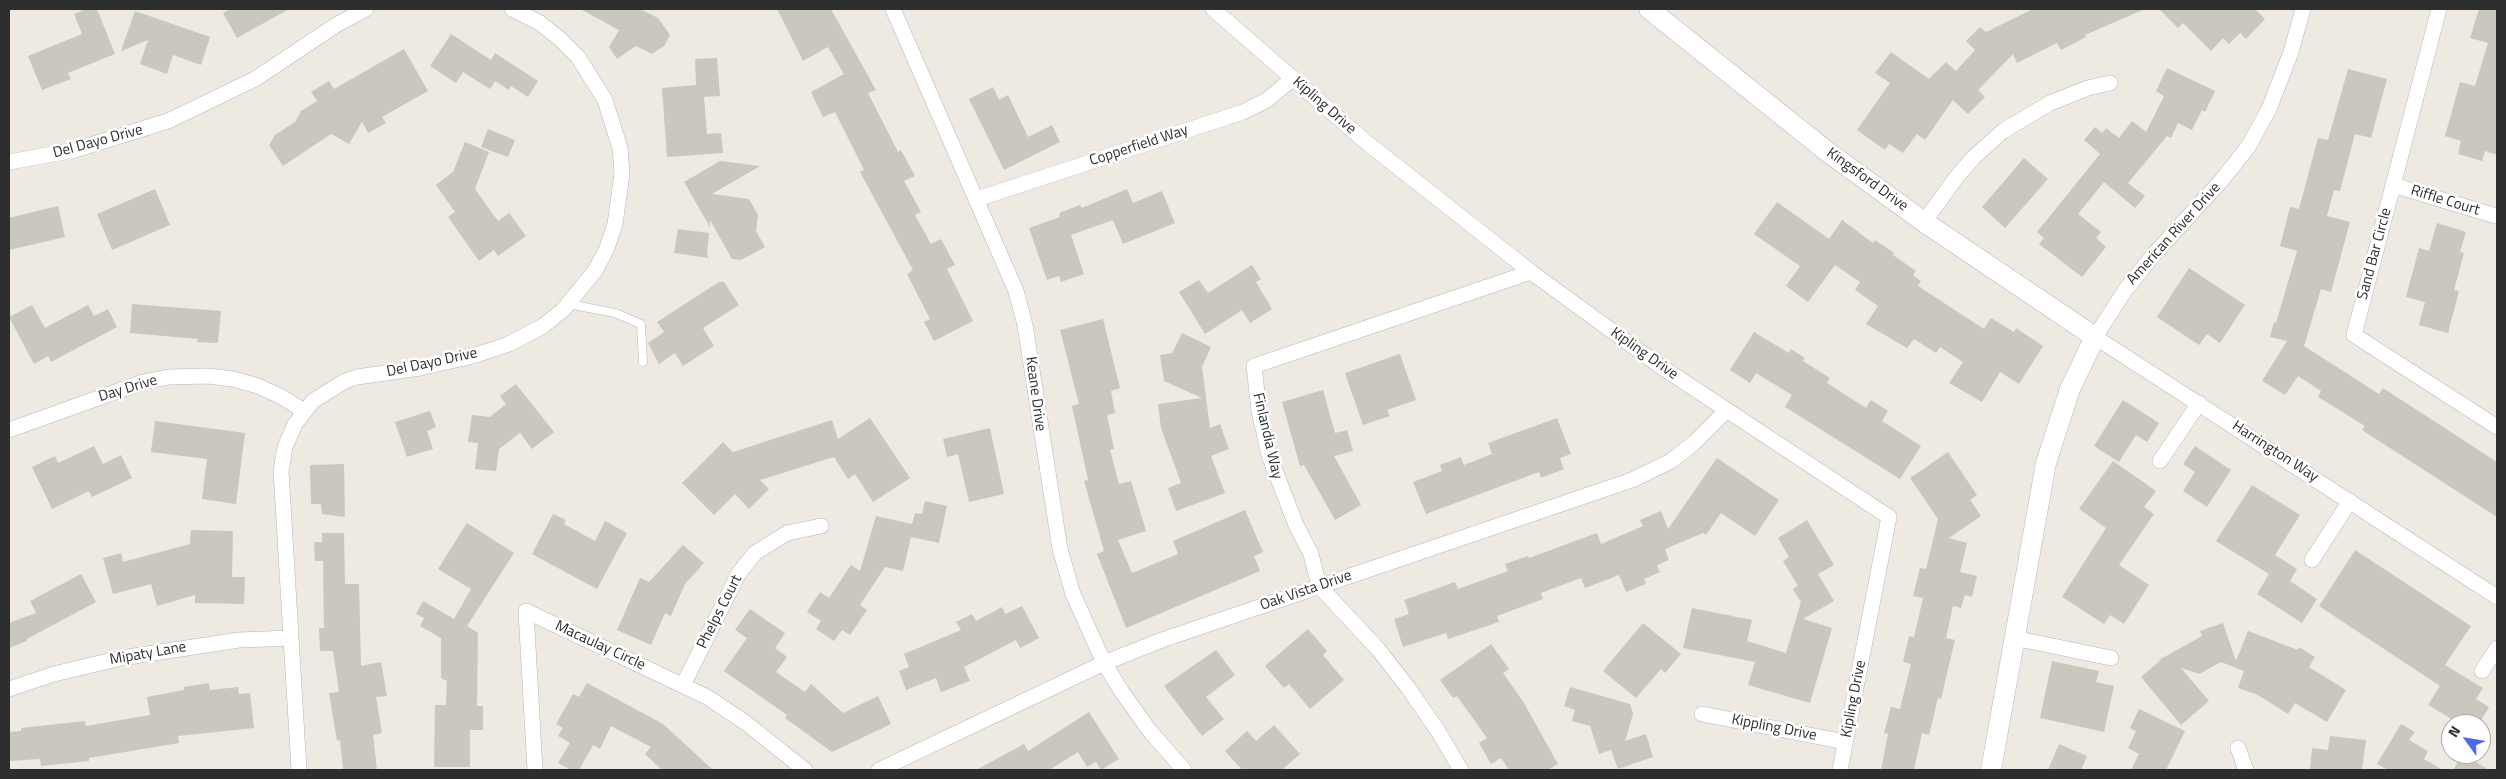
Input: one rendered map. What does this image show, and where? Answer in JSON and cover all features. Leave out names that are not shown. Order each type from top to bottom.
[{"type":"street","name":"Del Dayo Drive","points":[[9,162],[75,150],[168,121],[255,79],[336,25],[366,9]]},
{"type":"street","name":"Del Dayo Drive","points":[[299,770],[280,471],[290,434],[304,411],[334,386],[358,377],[420,368],[473,356],[509,344],[542,326],[568,304],[595,271],[607,248],[615,224],[622,174],[620,148],[605,100],[578,57],[540,23],[512,9]]},
{"type":"street","name":"Keane Drive","points":[[893,9],[978,199],[1016,291],[1025,326],[1060,549],[1073,594],[1104,663],[1149,730],[1184,770]]},
{"type":"street","name":"Kipling Drive","points":[[1213,9],[1374,148],[1531,272],[1726,411],[1889,517],[1840,770]]},
{"type":"street","name":"Kingsford Drive","points":[[1649,9],[1766,105],[1924,222],[2096,337]]},
{"type":"street","name":"American River Drive","points":[[1990,770],[2046,463],[2070,389],[2096,337],[2126,289],[2154,253],[2221,181],[2248,147],[2269,109],[2291,52],[2304,9]]},
{"type":"street","name":"Sand Bar Circle","points":[[2439,9],[2354,335],[2497,427]]},
{"type":"street","name":"Copperfield Way","points":[[978,199],[1243,112],[1267,100],[1292,79]]},
{"type":"street","points":[[1924,222],[1967,165],[2003,131],[2050,103],[2088,88],[2110,83]]},
{"type":"street","name":"Riffle Court","points":[[2393,185],[2496,216]]},
{"type":"street","name":"Finlandia Way","points":[[1461,770],[1438,730],[1410,689],[1378,649],[1319,586],[1311,554],[1296,525],[1269,455],[1259,411],[1254,366],[1531,272]]},
{"type":"street","name":"Harrington Way","points":[[2096,337],[2497,597]]},
{"type":"street","name":"Day Drive","points":[[9,430],[143,382],[168,377],[208,376],[233,379],[266,390],[304,411]]},
{"type":"street","points":[[2160,461],[2200,403]]},
{"type":"street","name":"Oak Vista Drive","points":[[879,770],[1104,663],[1162,640],[1632,480],[1671,461],[1694,443],[1726,411]]},
{"type":"street","points":[[2312,560],[2350,501]]},
{"type":"street","name":"Phelps Court","points":[[683,685],[738,572],[755,553],[786,533],[821,526]]},
{"type":"street","name":"Macaulay Circle","points":[[535,770],[526,611],[707,697],[746,723],[805,770]]},
{"type":"street","name":"Mipaty Lane","points":[[9,689],[54,674],[121,658],[220,643],[290,638]]},
{"type":"street","points":[[2014,638],[2111,658]]},
{"type":"street","points":[[2482,671],[2497,648]]},
{"type":"street","name":"Kippling Drive","points":[[1702,714],[1845,742]]},
{"type":"street","points":[[2238,748],[2246,770]]},
{"type":"lane","points":[[568,304],[615,313],[641,324],[643,362]]},
{"type":"building","points":[[86,9],[97,9],[115,54],[68,73],[71,79],[42,90],[28,56],[82,34],[74,14]]},
{"type":"building","points":[[230,9],[289,9],[237,38],[223,13]]},
{"type":"building","points":[[580,9],[640,9],[658,18],[670,35],[664,46],[652,54],[636,46],[617,59],[609,47],[619,30]]},
{"type":"building","points":[[777,9],[831,9],[876,90],[868,93],[898,152],[901,150],[915,176],[904,181],[921,212],[915,215],[931,244],[941,239],[955,265],[947,269],[973,321],[934,341],[924,322],[930,319],[907,274],[913,270],[860,172],[864,170],[835,112],[823,117],[811,92],[844,74],[828,47],[803,61]]},
{"type":"building","points":[[2033,9],[2145,9],[2085,35],[2086,37],[2061,50],[2057,43],[2017,63],[2013,54],[1978,90],[1985,97],[1968,114],[1953,100],[1925,140],[1917,134],[1903,153],[1889,144],[1885,150],[1857,130],[1890,83],[1875,73],[1891,52],[1929,79],[1946,62],[1956,71],[1975,50],[1966,41],[1980,27],[1986,32]]},
{"type":"building","points":[[2159,9],[2255,9],[2265,19],[2246,39],[2240,33],[2229,44],[2223,38],[2211,51],[2183,23],[2178,28]]},
{"type":"building","points":[[2479,9],[2497,9],[2497,155],[2485,151],[2482,161],[2458,154],[2461,141],[2445,136],[2460,82],[2475,86],[2488,43],[2470,38]]},
{"type":"building","points":[[135,11],[210,37],[201,65],[173,55],[167,74],[140,64],[148,40],[121,51]]},
{"type":"building","points":[[451,34],[491,60],[495,53],[538,81],[528,97],[511,86],[509,90],[495,81],[490,89],[463,72],[456,83],[430,66]]},
{"type":"building","points":[[404,49],[428,91],[382,117],[386,123],[368,133],[362,122],[349,144],[331,134],[283,166],[269,145],[275,135],[295,122],[301,111],[317,101],[311,92],[329,81],[334,89]]},
{"type":"building","points":[[717,58],[720,96],[704,97],[707,134],[721,133],[723,153],[667,157],[662,88],[696,85],[695,59]]},
{"type":"building","points":[[2167,68],[2215,91],[2205,112],[2202,110],[2192,130],[2178,123],[2171,138],[2167,136],[2128,183],[2145,196],[2135,208],[2104,182],[2078,214],[2101,232],[2096,238],[2106,247],[2082,277],[2039,244],[2044,238],[2037,232],[2100,154],[2084,140],[2095,127],[2102,133],[2106,128],[2119,138],[2132,121],[2146,132],[2164,96],[2156,91]]},
{"type":"building","points":[[2348,69],[2387,79],[2371,138],[2355,134],[2340,191],[2334,190],[2327,216],[2350,222],[2331,292],[2321,289],[2304,346],[2379,394],[2383,388],[2497,462],[2497,517],[2362,430],[2365,426],[2318,397],[2321,391],[2298,376],[2285,395],[2262,381],[2287,341],[2270,337],[2274,322],[2276,323],[2297,251],[2280,246],[2290,207],[2299,209],[2318,138],[2328,140]]},
{"type":"building","points":[[993,87],[999,100],[1008,95],[1028,137],[1052,125],[1060,142],[1004,170],[969,99]]},
{"type":"building","points":[[488,129],[515,140],[508,157],[481,147]]},
{"type":"building","points":[[465,142],[489,152],[475,189],[498,221],[509,213],[526,236],[498,256],[494,250],[479,261],[448,217],[455,212],[436,185],[453,172]]},
{"type":"building","points":[[2024,158],[2048,179],[2005,228],[1982,207]]},
{"type":"building","points":[[720,161],[760,166],[712,194],[749,199],[758,215],[756,231],[765,247],[741,260],[732,259],[710,220],[710,227],[684,182]]},
{"type":"building","points":[[155,189],[170,225],[112,250],[97,214]]},
{"type":"building","points":[[1127,189],[1133,203],[1162,191],[1175,223],[1123,244],[1113,220],[1071,235],[1084,274],[1061,282],[1059,276],[1047,280],[1029,228],[1060,217],[1059,213],[1080,205],[1082,208]]},
{"type":"building","points":[[1777,202],[1829,239],[1842,220],[1873,243],[1875,240],[1894,253],[1893,255],[1916,271],[1913,275],[1921,281],[1918,286],[1984,329],[1991,318],[2014,332],[2016,328],[2043,346],[2019,384],[2000,372],[1982,402],[1949,383],[1963,362],[1940,347],[1936,353],[1914,339],[1907,348],[1866,324],[1878,306],[1855,290],[1860,282],[1835,265],[1808,302],[1786,286],[1800,266],[1754,234]]},
{"type":"building","points":[[58,206],[65,237],[9,250],[9,218]]},
{"type":"building","points":[[2437,223],[2466,232],[2460,252],[2464,253],[2454,290],[2459,291],[2448,333],[2419,325],[2425,302],[2406,297],[2419,248],[2429,251]]},
{"type":"building","points":[[678,229],[709,233],[707,255],[709,258],[674,253]]},
{"type":"building","points":[[1252,265],[1261,279],[1256,282],[1272,309],[1250,323],[1242,310],[1205,334],[1179,292],[1199,280],[1208,293]]},
{"type":"building","points":[[2189,268],[2245,305],[2220,343],[2207,334],[2199,345],[2157,317]]},
{"type":"building","points":[[719,282],[724,282],[739,305],[703,328],[714,346],[683,366],[675,353],[659,364],[648,343],[664,332],[657,322]]},
{"type":"building","points":[[132,304],[221,311],[218,343],[197,342],[198,339],[130,333]]},
{"type":"building","points":[[32,305],[45,328],[88,305],[94,316],[108,309],[117,327],[51,362],[48,356],[34,364],[9,317]]},
{"type":"building","points":[[1103,319],[1120,388],[1111,391],[1115,413],[1107,415],[1114,449],[1110,450],[1119,484],[1131,481],[1146,531],[1118,540],[1132,573],[1178,554],[1173,541],[1245,510],[1263,552],[1254,556],[1260,571],[1126,628],[1097,554],[1104,551],[1084,481],[1088,480],[1072,406],[1079,404],[1060,330]]},
{"type":"building","points":[[1754,332],[1789,353],[1791,349],[1805,358],[1803,361],[1830,378],[1827,383],[1866,408],[1871,400],[1888,411],[1882,421],[1921,446],[1900,479],[1785,407],[1792,395],[1756,373],[1750,383],[1730,370]]},
{"type":"building","points":[[1182,333],[1211,347],[1202,367],[1210,428],[1220,424],[1229,449],[1211,456],[1225,493],[1176,511],[1168,488],[1181,483],[1161,428],[1158,404],[1202,398],[1164,381],[1160,355],[1172,353]]},
{"type":"building","points":[[1400,354],[1416,400],[1387,410],[1390,416],[1363,425],[1345,373]]},
{"type":"building","points":[[516,384],[554,432],[532,449],[520,433],[499,449],[496,471],[475,469],[478,443],[468,442],[472,415],[490,417],[506,404],[500,396]]},
{"type":"building","points":[[1323,390],[1335,433],[1347,430],[1353,451],[1334,456],[1361,505],[1335,520],[1304,465],[1300,466],[1282,402]]},
{"type":"building","points":[[2123,400],[2159,423],[2147,442],[2136,435],[2119,462],[2094,446]]},
{"type":"building","points":[[430,411],[436,427],[427,431],[433,449],[407,457],[395,422]]},
{"type":"building","points":[[870,418],[910,478],[873,502],[855,474],[848,479],[834,457],[760,480],[769,489],[749,509],[735,494],[714,515],[682,483],[723,442],[733,452],[832,420],[838,439]]},
{"type":"building","points":[[1557,418],[1571,454],[1560,458],[1564,469],[1541,478],[1539,472],[1426,514],[1413,482],[1442,471],[1440,465],[1461,457],[1464,465],[1492,454],[1488,443]]},
{"type":"building","points":[[155,421],[245,433],[236,504],[202,499],[207,459],[151,452]]},
{"type":"building","points":[[990,428],[1004,494],[969,502],[958,454],[947,457],[943,439]]},
{"type":"building","points":[[94,446],[103,464],[121,455],[132,478],[92,497],[89,491],[52,509],[32,467],[55,456],[58,463]]},
{"type":"building","points":[[2195,446],[2231,470],[2207,507],[2183,491],[2195,472],[2183,464]]},
{"type":"building","points":[[1948,452],[1977,495],[1970,500],[1981,516],[1949,538],[1967,543],[1960,572],[1977,576],[1972,597],[1965,595],[1961,608],[1953,606],[1946,638],[1955,640],[1941,699],[1938,698],[1929,735],[1922,733],[1914,770],[1881,770],[1888,734],[1884,733],[1891,707],[1900,709],[1911,664],[1903,662],[1909,636],[1914,637],[1923,598],[1913,596],[1920,568],[1926,569],[1938,519],[1910,478]]},
{"type":"building","points":[[1717,458],[1779,500],[1755,536],[1721,513],[1706,535],[1703,533],[1665,549],[1669,560],[1657,565],[1660,572],[1644,579],[1646,584],[1626,592],[1619,575],[1585,588],[1581,578],[1541,593],[1543,599],[1497,616],[1499,622],[1448,639],[1446,633],[1403,647],[1394,619],[1409,614],[1404,600],[1455,582],[1458,589],[1508,571],[1505,564],[1528,556],[1529,558],[1597,533],[1601,544],[1643,526],[1640,520],[1661,511],[1668,529]]},
{"type":"building","points":[[2113,461],[2156,491],[2144,507],[2154,514],[2119,565],[2149,585],[2124,624],[2110,615],[2104,624],[2062,597],[2106,528],[2079,509]]},
{"type":"building","points":[[344,464],[345,517],[322,514],[321,504],[311,504],[310,465]]},
{"type":"building","points":[[2252,485],[2300,515],[2275,555],[2297,569],[2290,581],[2317,599],[2302,623],[2257,594],[2269,574],[2216,541]]},
{"type":"building","points":[[925,501],[947,506],[939,543],[911,537],[903,571],[885,567],[860,605],[867,610],[850,635],[842,630],[834,641],[816,629],[821,621],[807,612],[820,592],[829,598],[851,565],[860,571],[876,516],[912,524],[915,513],[922,514]]},
{"type":"building","points":[[553,514],[566,520],[564,524],[595,541],[605,521],[627,533],[597,589],[532,554]]},
{"type":"building","points":[[1807,520],[1834,565],[1818,574],[1834,601],[1803,619],[1832,628],[1810,703],[1748,685],[1755,662],[1683,648],[1692,608],[1752,620],[1747,641],[1786,653],[1801,602],[1793,589],[1798,586],[1783,561],[1789,557],[1778,538]]},
{"type":"building","points":[[467,523],[514,553],[467,626],[478,633],[477,706],[483,706],[483,730],[470,730],[470,767],[434,767],[435,705],[446,705],[447,681],[441,678],[441,638],[420,626],[424,618],[416,614],[423,601],[454,619],[471,589],[438,569]]},
{"type":"building","points":[[191,530],[233,531],[232,577],[245,577],[244,604],[195,603],[195,595],[157,606],[151,584],[113,594],[103,558],[121,553],[123,562],[190,544]]},
{"type":"building","points":[[322,533],[344,533],[345,584],[359,584],[361,666],[381,662],[387,696],[376,697],[382,733],[373,735],[377,770],[343,770],[340,740],[337,741],[329,693],[339,692],[333,651],[320,651],[319,628],[324,628],[323,561],[315,561],[314,542],[322,542]]},
{"type":"building","points":[[683,545],[704,563],[685,584],[671,616],[665,613],[651,645],[617,630],[640,578],[649,582]]},
{"type":"building","points":[[2355,550],[2471,626],[2445,665],[2483,688],[2476,699],[2489,707],[2485,714],[2443,714],[2428,705],[2440,686],[2319,606]]},
{"type":"building","points":[[81,574],[96,602],[27,639],[27,641],[9,648],[9,623],[36,613],[30,601]]},
{"type":"building","points":[[1022,606],[1039,638],[1020,648],[1016,640],[964,667],[970,681],[941,692],[936,678],[906,690],[899,671],[909,667],[904,654],[961,630],[956,622],[972,614],[976,621],[1002,607],[1005,614]]},
{"type":"building","points":[[750,609],[785,633],[775,648],[787,657],[776,672],[805,692],[811,684],[843,713],[878,696],[891,724],[832,752],[785,718],[787,715],[724,671],[747,638],[735,630]]},
{"type":"building","points":[[1643,623],[1681,654],[1665,673],[1661,669],[1636,698],[1603,671]]},
{"type":"building","points":[[2223,623],[2236,661],[2248,631],[2298,650],[2299,647],[2315,657],[2309,667],[2346,690],[2327,722],[2295,703],[2288,714],[2258,695],[2238,688],[2244,671],[2221,662],[2199,674],[2181,668],[2209,701],[2181,725],[2141,677],[2161,660],[2159,660],[2202,636],[2200,631]]},
{"type":"building","points":[[1308,629],[1327,651],[1323,655],[1344,680],[1310,709],[1289,684],[1284,688],[1265,666]]},
{"type":"building","points":[[1491,644],[1509,669],[1503,673],[1524,703],[1558,764],[1548,770],[1509,770],[1501,758],[1491,764],[1479,743],[1487,738],[1457,696],[1453,698],[1440,680]]},
{"type":"building","points":[[1216,650],[1235,675],[1206,697],[1224,719],[1202,736],[1164,686]]},
{"type":"building","points":[[2052,661],[2099,671],[2096,682],[2114,686],[2104,732],[2040,718]]},
{"type":"building","points":[[209,683],[210,690],[238,687],[239,694],[250,693],[254,728],[178,736],[179,743],[89,758],[89,761],[41,766],[40,759],[9,761],[9,732],[21,731],[21,728],[85,721],[86,726],[150,715],[147,697],[184,690],[184,687]]},
{"type":"building","points":[[587,683],[663,724],[713,770],[662,770],[645,754],[651,747],[611,726],[600,749],[593,745],[579,770],[571,770],[558,763],[570,743],[558,736],[563,728],[556,724],[573,694],[579,697]]},
{"type":"building","points":[[1570,687],[1630,704],[1633,714],[1625,741],[1646,734],[1653,757],[1618,769],[1611,750],[1599,754],[1590,726],[1572,721],[1575,710],[1564,706]]},
{"type":"building","points":[[2139,709],[2185,731],[2166,770],[2131,770],[2139,754],[2128,748],[2136,731],[2130,728]]},
{"type":"building","points":[[1089,712],[1119,759],[1101,770],[1096,762],[1087,767],[1078,752],[1049,770],[976,770],[1024,744],[1028,751]]},
{"type":"building","points":[[2401,724],[2415,732],[2409,740],[2428,751],[2424,759],[2443,770],[2388,770],[2377,764]]},
{"type":"building","points":[[1274,725],[1300,754],[1282,770],[1242,770],[1225,751],[1247,731],[1256,741]]},
{"type":"building","points":[[2330,736],[2366,740],[2362,770],[2310,770],[2312,748],[2328,750]]},
{"type":"building","points":[[2059,744],[2087,756],[2081,770],[2048,770]]},
{"type":"building","points":[[2457,764],[2479,764],[2489,770],[2453,770]]}]
